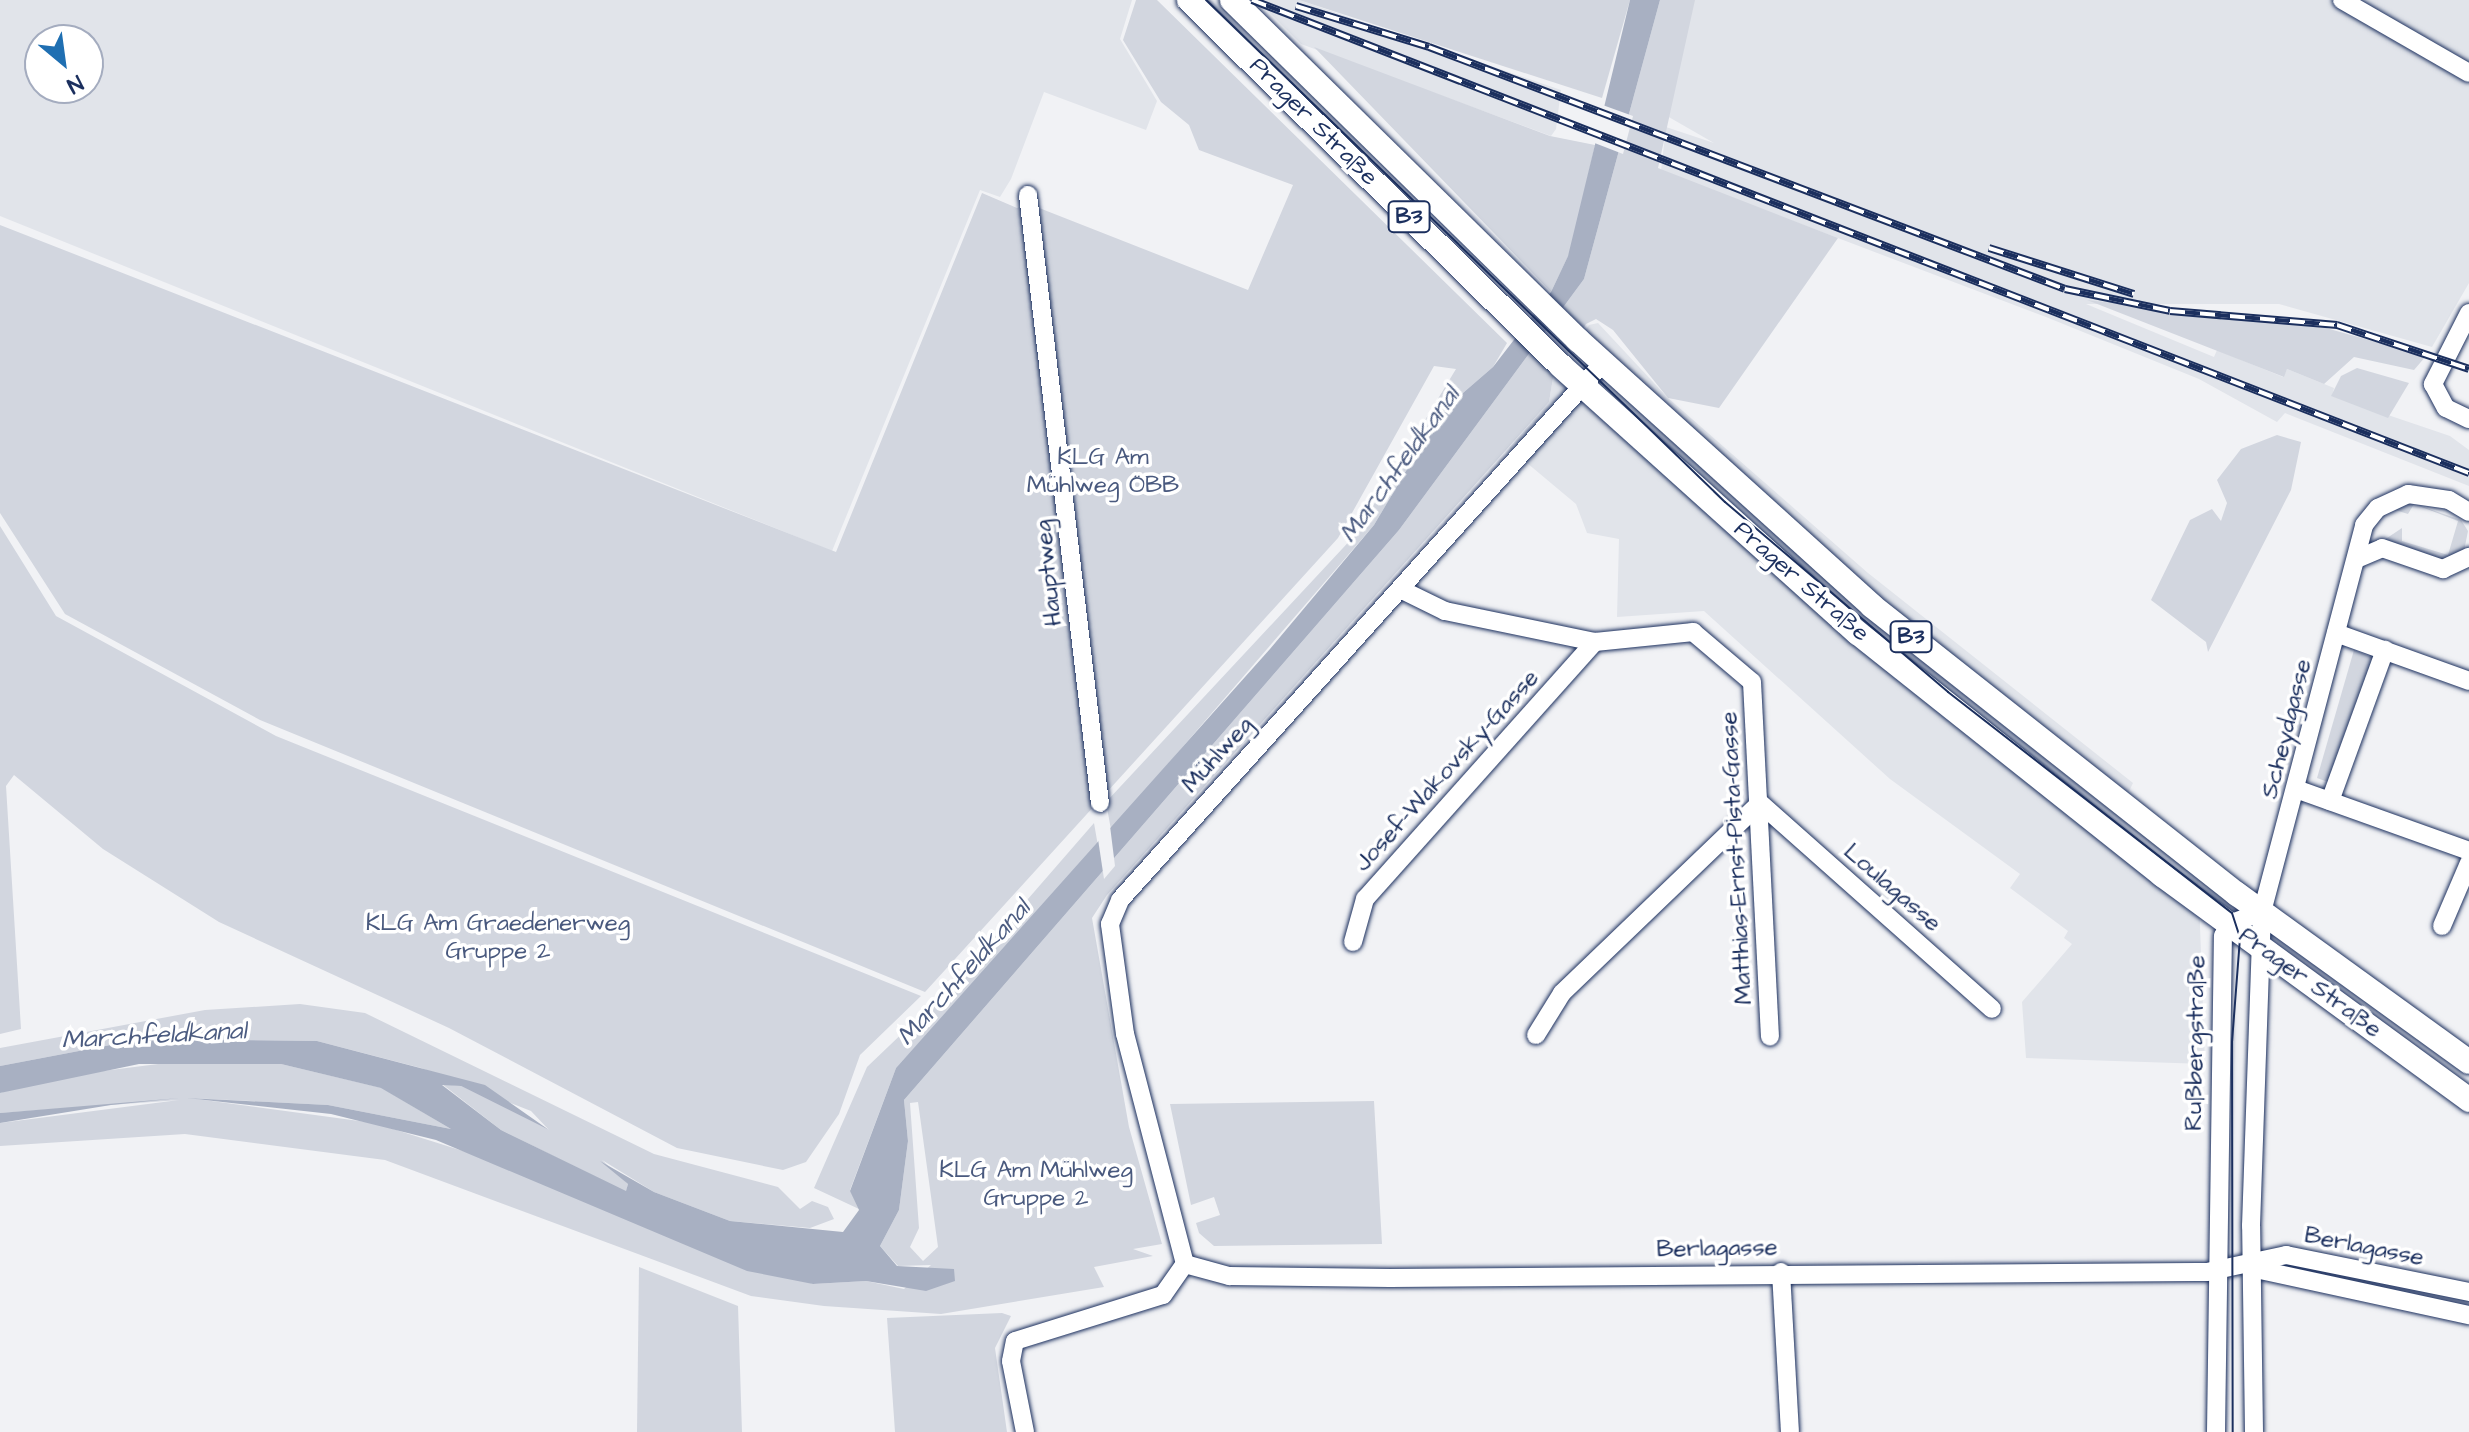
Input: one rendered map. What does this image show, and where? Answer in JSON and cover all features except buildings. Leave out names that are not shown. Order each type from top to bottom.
[{"type":"main road","name":"Prager Straße","points":[[1189,0],[1561,366],[1858,633],[2229,924],[2469,1100]]},
{"type":"main road","name":"Prager Straße","points":[[1232,0],[1524,289],[1872,606],[2262,912],[2469,1062]]},
{"type":"street","points":[[2342,0],[2469,73]]},
{"type":"street","name":"Hauptweg","points":[[1028,195],[1100,803]]},
{"type":"street","points":[[2469,313],[2433,384],[2446,408],[2469,419]]},
{"type":"street","name":"Mühlweg","points":[[1185,1264],[1138,1099],[1110,924],[1126,893],[1402,590],[1603,363]]},
{"type":"street","name":"Scheydgasse","points":[[2262,912],[2367,519],[2395,498],[2426,494],[2469,512]]},
{"type":"street","points":[[2359,558],[2382,548],[2443,569],[2469,557]]},
{"type":"street","points":[[1402,590],[1445,611],[1595,642]]},
{"type":"street","name":"Matthias-Ernst-Pista-Gasse","points":[[1595,642],[1693,632],[1716,645],[1752,682],[1770,1037]]},
{"type":"street","points":[[2336,633],[2469,681]]},
{"type":"street","name":"Josef-Wakovsky-Gasse","points":[[1353,942],[1365,899],[1595,642]]},
{"type":"street","points":[[2330,801],[2385,650]]},
{"type":"street","points":[[2296,789],[2469,851]]},
{"type":"street","points":[[1536,1035],[1562,993],[1760,803]]},
{"type":"street","name":"Loulagasse","points":[[1760,803],[1992,1009]]},
{"type":"street","points":[[2442,926],[2469,863]]},
{"type":"street","points":[[2229,924],[2262,912],[2265,949],[2254,1058],[2251,1268],[2254,1432]]},
{"type":"street","name":"Rußbergstraße","points":[[2216,1432],[2219,1271],[2217,1045],[2229,924]]},
{"type":"street","name":"Berlagasse","points":[[1185,1264],[1229,1276],[1390,1278],[1781,1272],[2219,1271],[2251,1268],[2286,1255],[2469,1292]]},
{"type":"street","points":[[1025,1432],[1011,1361],[1015,1341],[1163,1295],[1185,1264]]},
{"type":"street","name":"Berlagasse","points":[[2251,1268],[2469,1315]]},
{"type":"street","points":[[1781,1272],[1790,1432]]},
{"type":"shaded area","points":[[0,0],[1132,0],[1120,39],[1157,101],[1146,130],[1044,92],[1011,179],[1000,197],[980,190],[832,551],[0,216]]},
{"type":"shaded area","points":[[1257,0],[1299,0],[1561,90],[1556,129],[1551,136],[1301,44]]},
{"type":"shaded area","points":[[1691,0],[2469,0],[2469,283],[2432,347],[2279,304],[2086,304],[2214,357],[2217,350],[2283,377],[2287,369],[2334,388],[2332,396],[2450,436],[2469,450],[2469,486],[2285,413],[2277,422],[2199,379],[2046,317],[1661,171],[1666,127],[1714,143],[1667,116]]},
{"type":"shaded area","points":[[1598,323],[1668,398],[1868,573],[2133,783],[2120,810],[2198,870],[2205,1064],[2026,1058],[2022,1002],[2072,944],[2064,938],[2068,931],[2010,888],[2020,874],[1890,779],[1704,611],[1617,617],[1619,539],[1587,533],[1576,504],[1509,448],[1549,402],[1553,378],[1589,325]]},
{"type":"green space","name":"KLG Am Mühlweg ÖBB","points":[[1136,0],[1157,0],[1507,343],[1493,367],[1441,412],[1374,525],[1111,830],[1106,802],[1356,534],[1456,369],[1434,366],[1338,538],[925,992],[260,720],[65,614],[0,513],[0,225],[836,552],[982,193],[1017,208],[1029,204],[1248,290],[1293,185],[1199,150],[1189,125],[1161,102],[1123,40]]},
{"type":"green space","points":[[1299,0],[1630,0],[1602,98]]},
{"type":"green space","name":"KLG Am Mühlweg Gruppe 2","points":[[1660,0],[1695,0],[1658,168],[1838,238],[1719,408],[1668,398],[1613,330],[1596,319],[1586,324],[1553,378],[1549,402],[1107,895],[1092,918],[1129,1127],[1162,1244],[1133,1249],[1153,1256],[1094,1267],[1104,1287],[941,1314],[824,1306],[751,1296],[385,1160],[185,1134],[0,1146],[0,1123],[179,1100],[0,1113],[0,1093],[47,1078],[190,1060],[281,1064],[382,1088],[451,1129],[328,1105],[189,1098],[374,1123],[479,1156],[813,1284],[866,1281],[904,1289],[931,1265],[898,1266],[880,1246],[899,1210],[908,1141],[904,1100],[1399,530],[1584,279]],"holes":[[[918,1102],[938,1247],[923,1261],[910,1247],[919,1228],[910,1103]]]},
{"type":"green space","points":[[1314,47],[1550,136],[1595,145],[1571,250],[1551,292]]},
{"type":"green space","points":[[2087,300],[2326,328],[2426,356],[2414,370],[2354,357],[2324,384],[2287,369],[2284,377]]},
{"type":"green space","points":[[2357,368],[2409,383],[2388,418],[2331,396],[2341,376]]},
{"type":"green space","points":[[2277,435],[2301,442],[2291,490],[2208,652],[2206,642],[2151,600],[2190,520],[2212,509],[2221,521],[2227,503],[2217,480],[2241,449]]},
{"type":"green space","points":[[2409,502],[2461,520],[2468,531],[2464,551],[2445,562],[2384,540],[2402,528],[2402,541],[2448,555],[2458,521],[2414,504],[2408,514],[2395,510]]},
{"type":"green space","name":"KLG Am Graedenerweg Gruppe 2","points":[[0,526],[56,616],[276,736],[921,996],[860,1055],[839,1114],[806,1162],[783,1170],[677,1148],[449,1028],[219,922],[103,849],[14,775],[6,786],[21,1029],[0,1034]]},
{"type":"green space","points":[[2354,650],[2376,659],[2328,782],[2317,778]]},
{"type":"green space","points":[[1094,823],[1098,846],[896,1068],[850,1190],[859,1209],[814,1188],[867,1067],[955,983]]},
{"type":"green space","points":[[300,1004],[365,1013],[654,1154],[778,1187],[800,1209],[812,1201],[828,1207],[834,1219],[810,1228],[730,1221],[654,1192],[602,1160],[628,1184],[626,1192],[501,1130],[442,1084],[461,1086],[549,1130],[531,1111],[421,1068],[317,1041],[142,1039],[0,1066],[0,1048],[205,1010]]},
{"type":"green space","points":[[1374,1101],[1382,1244],[1214,1246],[1199,1233],[1196,1223],[1220,1215],[1214,1197],[1191,1205],[1170,1104]]},
{"type":"green space","points":[[639,1267],[738,1306],[742,1432],[637,1432]]},
{"type":"green space","points":[[1002,1313],[1011,1316],[995,1348],[1007,1432],[895,1432],[887,1318]]},
{"type":"water","points":[[1630,0],[1660,0],[1584,279],[1399,530],[904,1100],[908,1141],[899,1210],[880,1246],[897,1266],[954,1269],[955,1281],[926,1291],[866,1281],[813,1284],[747,1271],[436,1140],[331,1114],[187,1098],[328,1105],[451,1129],[381,1088],[281,1064],[139,1064],[0,1093],[0,1066],[142,1039],[317,1041],[485,1085],[549,1130],[461,1086],[442,1085],[501,1130],[626,1191],[628,1184],[600,1161],[654,1192],[730,1221],[843,1232],[859,1210],[850,1191],[896,1068],[1270,649],[1374,525],[1441,412],[1493,367],[1551,292],[1568,256]]},
{"type":"water","points":[[180,1098],[111,1105],[0,1123],[0,1113]]},
{"type":"pier","points":[[1597,103],[1633,116],[1623,154],[1592,142]]},
{"type":"pier","points":[[1110,826],[1115,866],[1104,879],[1098,839]]},
{"type":"tram line","points":[[1206,0],[1725,502],[1948,692],[2232,913],[2240,938],[2232,1042],[2233,1432]]},
{"type":"railway","points":[[1252,0],[2469,473]]},
{"type":"railway","points":[[1296,6],[1429,47],[2065,289],[2170,311],[2337,325],[2469,369]]},
{"type":"railway","points":[[1989,248],[2134,294]]},
{"type":"water label","name":"Marchfeldkanal","points":[[1400,465]]},
{"type":"water label","name":"Marchfeldkanal","points":[[964,973]]},
{"type":"water label","name":"Marchfeldkanal","points":[[154,1036]]}]
